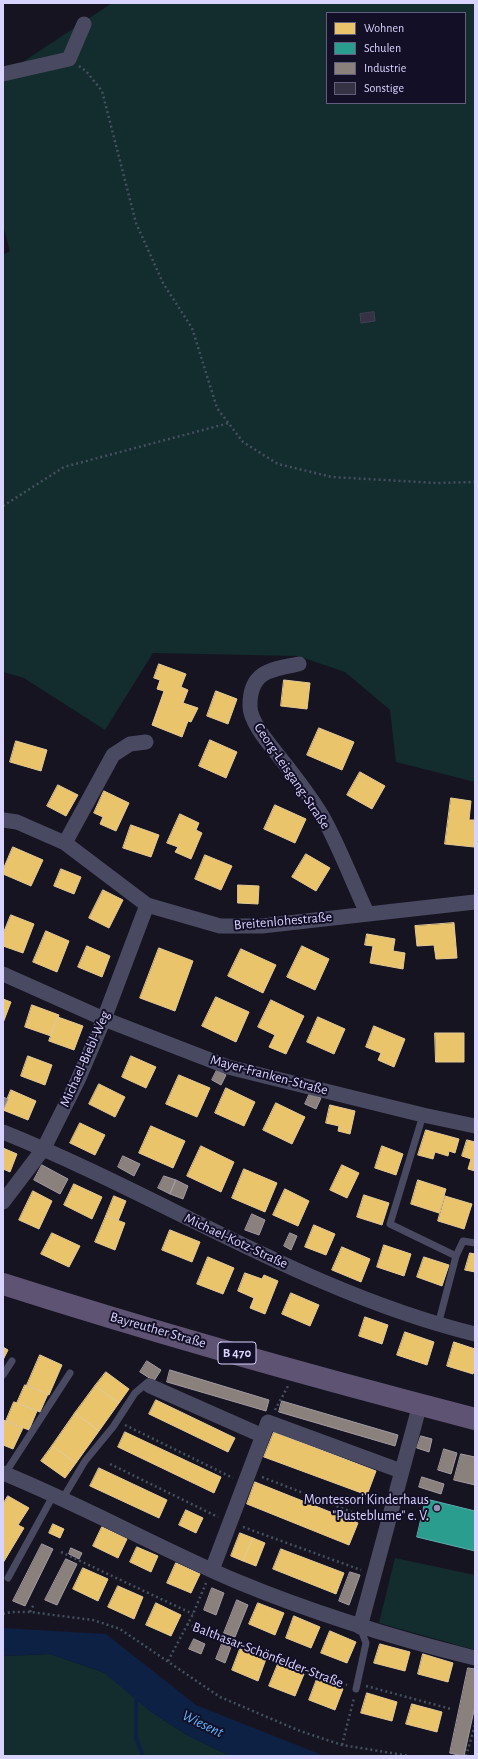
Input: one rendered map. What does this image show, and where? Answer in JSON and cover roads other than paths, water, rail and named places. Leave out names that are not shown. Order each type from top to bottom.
[{"type":"main road","name":"Bayreuther Straße","points":[[3,1284],[55,1301],[296,1370],[475,1419]]},
{"type":"street","points":[[3,74],[69,60],[84,24]]},
{"type":"street","name":"Georg-Leisgang-Straße","points":[[299,664],[272,669],[259,676],[251,690],[249,706],[255,724],[306,792],[325,821],[367,913]]},
{"type":"street","points":[[65,844],[113,756],[130,744],[146,742]]},
{"type":"street","name":"Breitenlohestraße","points":[[3,820],[17,822],[65,844],[147,905],[220,926],[262,926],[475,902]]},
{"type":"street","name":"Michael-Biebl-Weg","points":[[3,1202],[44,1148],[78,1080],[104,1019],[147,905]]},
{"type":"street","name":"Mayer-Franken-Straße","points":[[3,974],[104,1019],[228,1067],[423,1115],[475,1126]]},
{"type":"street","name":"Michael-Kotz-Straße","points":[[3,1132],[44,1148],[220,1234],[342,1290],[438,1325],[475,1334]]},
{"type":"street","points":[[149,1384],[266,1429],[401,1471]]},
{"type":"street","points":[[360,1627],[420,1404]]},
{"type":"street","points":[[212,1570],[266,1429]]},
{"type":"street","points":[[4,1474],[58,1496],[238,1581],[360,1627],[475,1658]]},
{"type":"lane","points":[[423,1115],[390,1224],[456,1256]]},
{"type":"lane","points":[[438,1325],[456,1256],[463,1241],[475,1243]]},
{"type":"lane","points":[[3,1375],[12,1361]]},
{"type":"lane","points":[[4,1474],[70,1373]]},
{"type":"lane","points":[[8,1578],[58,1496],[113,1427],[135,1394],[149,1384]]},
{"type":"lane","name":"Balthasar-Schönfelder-Straße","points":[[357,1686],[366,1643],[360,1627]]},
{"type":"water","points":[[3,1628],[106,1634],[196,1705],[322,1755],[333,1756],[230,1756],[185,1734],[150,1711],[105,1673],[50,1654],[3,1656]]},
{"type":"waterway","name":"Wiesent","points":[[136,1694],[136,1738],[143,1756]]},
{"type":"place","name":"Montessori Kinderhaus \"Pusteblume\" e. V.","points":[[437,1508]]}]
